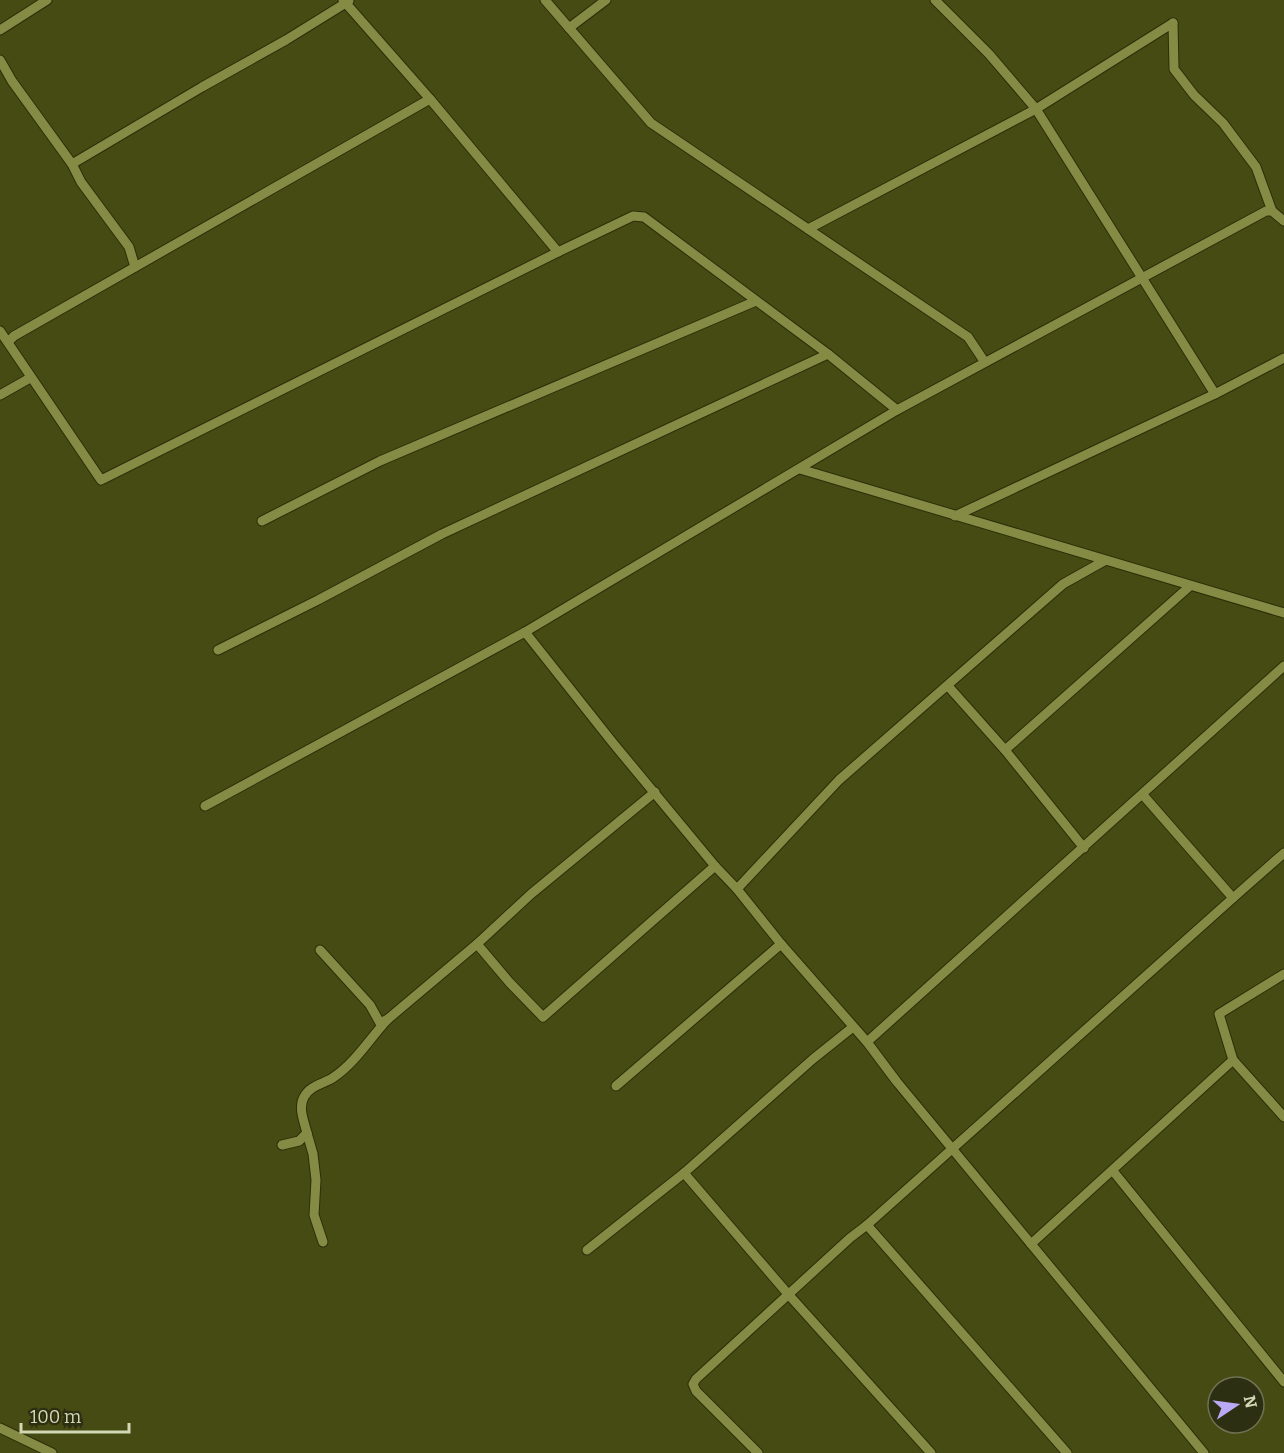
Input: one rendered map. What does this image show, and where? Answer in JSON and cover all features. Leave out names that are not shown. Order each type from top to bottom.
[{"type":"street","points":[[545,0],[651,123],[968,337],[984,361]]},
{"type":"street","points":[[569,28],[606,0]]},
{"type":"street","points":[[935,0],[989,54],[1036,109],[1215,394]]},
{"type":"street","points":[[72,164],[286,40],[347,1],[558,252]]},
{"type":"street","points":[[0,30],[41,2]]},
{"type":"street","points":[[808,229],[1036,109],[1173,23],[1174,69],[1194,95],[1223,123],[1256,167],[1272,211],[1284,221]]},
{"type":"street","points":[[0,60],[12,81],[72,164],[81,182],[129,247],[135,267]]},
{"type":"street","points":[[8,342],[14,336],[430,99]]},
{"type":"street","points":[[205,806],[525,632],[712,519],[984,361],[1242,223],[1266,211],[1272,211]]},
{"type":"street","points":[[0,331],[101,480],[633,216],[644,217],[828,354],[897,410]]},
{"type":"street","points":[[262,521],[380,461],[756,301]]},
{"type":"street","points":[[218,650],[442,534],[828,354]]},
{"type":"street","points":[[955,516],[1215,394],[1284,358]]},
{"type":"street","points":[[0,395],[30,378]]},
{"type":"street","points":[[800,469],[1284,613]]},
{"type":"street","points":[[737,889],[838,780],[1063,584],[1104,561]]},
{"type":"street","points":[[1005,750],[1190,586]]},
{"type":"street","points":[[525,632],[613,743],[781,944],[867,1042],[897,1082],[1204,1453]]},
{"type":"street","points":[[867,1042],[1284,666]]},
{"type":"street","points":[[948,686],[1005,750],[1084,848]]},
{"type":"street","points":[[322,1242],[314,1215],[316,1180],[313,1154],[301,1106],[306,1094],[310,1089],[333,1078],[344,1069],[388,1019],[477,944],[531,894],[655,792]]},
{"type":"street","points":[[1143,795],[1233,898]]},
{"type":"street","points":[[758,1453],[696,1390],[693,1384],[696,1379],[850,1238],[1284,854]]},
{"type":"street","points":[[477,944],[543,1017],[715,866]]},
{"type":"street","points":[[616,1086],[781,944]]},
{"type":"street","points":[[320,950],[370,1005],[380,1023],[388,1019]]},
{"type":"street","points":[[1284,974],[1219,1014],[1233,1060],[1284,1117]]},
{"type":"street","points":[[587,1250],[684,1173],[813,1059],[853,1027]]},
{"type":"street","points":[[1031,1244],[1233,1060]]},
{"type":"street","points":[[282,1145],[299,1141],[307,1133]]},
{"type":"street","points":[[1113,1171],[1284,1382]]},
{"type":"street","points":[[684,1173],[788,1294],[931,1453]]},
{"type":"street","points":[[867,1225],[1067,1453]]},
{"type":"street","points":[[0,1428],[52,1453]]}]
